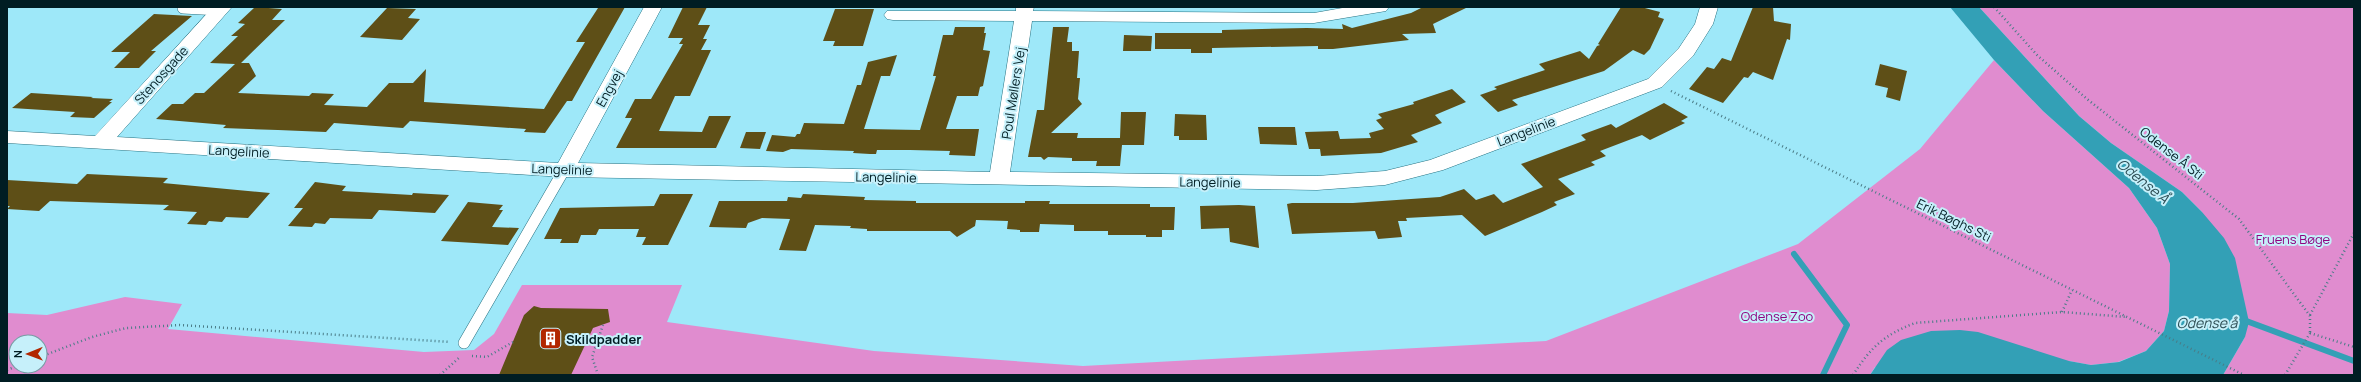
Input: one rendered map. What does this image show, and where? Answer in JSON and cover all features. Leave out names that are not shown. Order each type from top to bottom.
[{"type":"street","name":"Engvej","points":[[564,170],[653,7]]},
{"type":"street","points":[[892,18],[1025,12],[1314,18],[1380,7]]},
{"type":"street","name":"Langelinie","points":[[7,137],[564,170],[999,179],[1317,183],[1384,178],[1436,165],[1655,83],[1686,52],[1704,24],[1709,7]]},
{"type":"street","name":"Stenosgade","points":[[100,143],[222,9]]},
{"type":"street","name":"Poul Møllers Vej","points":[[999,179],[1025,12]]},
{"type":"lane","points":[[183,8],[222,9]]},
{"type":"lane","points":[[464,343],[564,170]]},
{"type":"path","name":"Odense Å Sti","points":[[1994,7],[2037,55],[2059,75],[2239,219],[2310,316]]},
{"type":"path","name":"Erik Bøghs Sti","points":[[1655,83],[2072,290],[2148,326],[2244,375]]},
{"type":"path","points":[[2285,375],[2310,333],[2310,316],[2354,233]]},
{"type":"path","points":[[2062,312],[2072,290]]},
{"type":"path","points":[[1853,375],[1870,348],[1893,331],[1915,324],[2062,312],[2129,317]]},
{"type":"path","points":[[48,354],[92,337],[126,328],[180,325],[464,343]]},
{"type":"path","points":[[598,375],[592,357],[603,325]]},
{"type":"path","points":[[2310,333],[2354,347]]},
{"type":"path","points":[[468,355],[487,357],[513,342]]},
{"type":"path","points":[[440,375],[462,355]]},
{"type":"green space","name":"Fruens Bøge","points":[[1979,7],[2354,7],[2354,375],[2223,375],[2245,337],[2202,212],[2182,192],[2111,143],[2079,116]]},
{"type":"green space","name":"Odense Zoo","points":[[1994,60],[2043,111],[2129,188],[2157,228],[2170,264],[2169,311],[2164,331],[2146,351],[2118,362],[2091,365],[2069,361],[1875,367],[1870,375],[7,375],[7,313],[47,315],[125,297],[182,304],[168,329],[424,352],[474,350],[494,334],[522,285],[682,285],[667,322],[874,351],[1083,366],[1546,341],[1798,244],[1920,149]]},
{"type":"water","name":"Odense å","points":[[1950,7],[1979,7],[2079,116],[2111,143],[2182,192],[2202,212],[2224,238],[2235,258],[2249,322],[2245,337],[2223,375],[1870,375],[1887,350],[1901,340],[1931,331],[1960,330],[1978,332],[2069,361],[2091,365],[2119,362],[2146,351],[2164,331],[2169,311],[2170,264],[2157,228],[2129,188],[2043,111],[1994,60]]},
{"type":"building","points":[[255,7],[282,9],[272,20],[285,20],[241,63],[249,63],[256,76],[238,93],[309,96],[312,93],[334,94],[324,105],[367,107],[389,83],[413,83],[426,69],[424,102],[544,109],[585,42],[576,42],[598,8],[625,7],[572,101],[567,101],[545,133],[524,132],[526,129],[410,121],[403,128],[334,123],[326,132],[223,128],[226,125],[156,119],[172,104],[183,104],[195,93],[204,93],[235,64],[210,63],[238,36],[231,36],[245,24],[238,23]]},
{"type":"building","points":[[683,7],[707,7],[698,25],[710,25],[703,39],[707,39],[701,50],[711,50],[690,96],[675,96],[659,131],[702,132],[709,116],[731,116],[716,148],[616,148],[632,118],[625,118],[635,99],[651,99],[683,44],[679,44],[683,38],[668,38]]},
{"type":"building","points":[[1423,7],[1468,7],[1433,24],[1436,33],[1402,34],[1409,40],[1333,49],[1318,49],[1318,46],[1212,48],[1212,53],[1191,53],[1191,49],[1155,49],[1155,33],[1222,33],[1222,30],[1307,28],[1343,29],[1342,24],[1352,28],[1411,13]]},
{"type":"building","points":[[1621,7],[1641,7],[1660,12],[1658,17],[1664,19],[1650,49],[1644,55],[1633,50],[1604,71],[1512,100],[1518,105],[1498,112],[1480,95],[1497,89],[1494,87],[1545,70],[1539,64],[1580,51],[1589,59],[1597,46],[1600,45],[1598,44]]},
{"type":"building","points":[[1753,7],[1773,7],[1774,21],[1791,24],[1790,40],[1787,39],[1773,80],[1753,72],[1748,78],[1744,77],[1723,103],[1689,89],[1707,67],[1714,69],[1722,58],[1731,61]]},
{"type":"building","points":[[387,8],[416,9],[408,18],[420,19],[402,40],[360,37]]},
{"type":"building","points":[[835,9],[874,9],[863,46],[833,46],[835,41],[823,41]]},
{"type":"building","points":[[154,14],[192,16],[151,51],[156,51],[139,68],[114,68],[130,52],[111,52]]},
{"type":"building","points":[[955,27],[985,27],[984,33],[986,33],[983,50],[990,51],[983,86],[980,87],[978,96],[957,96],[946,129],[979,129],[975,156],[949,155],[950,151],[910,150],[877,150],[876,154],[853,153],[854,151],[791,149],[783,152],[766,151],[772,135],[795,137],[797,134],[800,134],[804,123],[844,124],[857,85],[861,85],[868,62],[897,55],[890,76],[881,76],[864,129],[920,130],[936,76],[933,76],[943,35],[953,35]]},
{"type":"building","points":[[1053,27],[1069,27],[1067,42],[1072,42],[1072,51],[1079,51],[1077,78],[1080,78],[1078,99],[1082,104],[1051,133],[1078,133],[1077,138],[1120,138],[1121,112],[1146,112],[1144,145],[1122,145],[1120,166],[1096,166],[1097,161],[1072,161],[1072,158],[1048,157],[1044,160],[1041,157],[1028,157],[1037,110],[1044,110]]},
{"type":"building","points":[[1124,35],[1152,36],[1151,51],[1123,51]]},
{"type":"building","points":[[1880,64],[1907,71],[1900,101],[1886,97],[1888,88],[1875,85]]},
{"type":"building","points":[[1452,89],[1466,102],[1435,115],[1442,123],[1411,135],[1418,142],[1381,153],[1321,156],[1320,149],[1309,149],[1305,132],[1338,131],[1340,139],[1371,138],[1369,133],[1384,129],[1376,120],[1382,118],[1378,114],[1414,104],[1413,102]]},
{"type":"building","points":[[31,93],[113,99],[109,102],[112,102],[94,118],[70,117],[75,112],[12,108]]},
{"type":"building","points":[[1664,103],[1688,117],[1681,121],[1685,123],[1650,140],[1642,135],[1600,151],[1606,156],[1591,162],[1595,165],[1558,179],[1575,194],[1554,202],[1557,205],[1542,212],[1485,236],[1462,215],[1406,218],[1407,221],[1398,221],[1402,237],[1378,239],[1375,231],[1292,234],[1287,204],[1292,203],[1353,203],[1440,197],[1464,189],[1476,200],[1494,194],[1503,203],[1543,187],[1521,164],[1586,140],[1581,135],[1611,124],[1616,128]]},
{"type":"building","points":[[1175,114],[1206,115],[1207,140],[1179,140],[1179,136],[1174,136]]},
{"type":"building","points":[[1258,127],[1295,127],[1297,145],[1260,144]]},
{"type":"building","points":[[746,132],[766,132],[760,149],[740,148]]},
{"type":"building","points":[[87,174],[168,178],[163,183],[270,193],[248,218],[226,217],[222,222],[209,221],[206,225],[187,224],[197,212],[163,210],[169,205],[50,201],[39,211],[7,209],[10,206],[7,206],[7,180],[77,184]]},
{"type":"building","points":[[315,182],[346,186],[342,191],[412,195],[413,193],[449,195],[435,213],[379,210],[372,219],[330,218],[325,224],[315,223],[312,227],[288,226],[303,208],[294,208]]},
{"type":"building","points":[[660,194],[693,194],[668,245],[642,245],[646,237],[636,237],[639,229],[599,229],[596,235],[581,235],[578,243],[560,243],[562,239],[544,239],[560,208],[654,206]]},
{"type":"building","points":[[803,194],[865,197],[864,200],[916,201],[916,203],[1025,203],[1025,201],[1050,201],[1049,204],[1150,204],[1150,207],[1175,207],[1174,230],[1162,230],[1162,237],[1146,237],[1146,235],[1108,235],[1108,231],[1074,231],[1074,225],[1040,224],[1039,232],[1020,232],[1020,230],[1007,229],[1008,221],[976,220],[975,226],[957,237],[950,231],[867,231],[867,229],[850,228],[851,226],[815,225],[806,251],[779,250],[790,219],[762,218],[748,223],[746,228],[709,227],[719,201],[787,201],[788,197],[801,198]]},
{"type":"building","points":[[468,202],[503,205],[499,210],[503,210],[492,227],[519,228],[508,245],[441,241]]},
{"type":"building","points":[[1200,206],[1255,206],[1259,248],[1230,242],[1229,228],[1201,229]]},
{"type":"building","name":"Skildpadder","points":[[534,306],[541,308],[608,309],[610,322],[593,328],[571,375],[499,375],[524,315]]},
{"type":"waterway","points":[[1794,254],[1847,325],[1823,375]]},
{"type":"waterway","points":[[2241,319],[2354,361]]},
{"type":"place","name":"Skildpadder","points":[[551,339]]},
{"type":"water label","name":"Odense Å","points":[[2143,181]]}]
